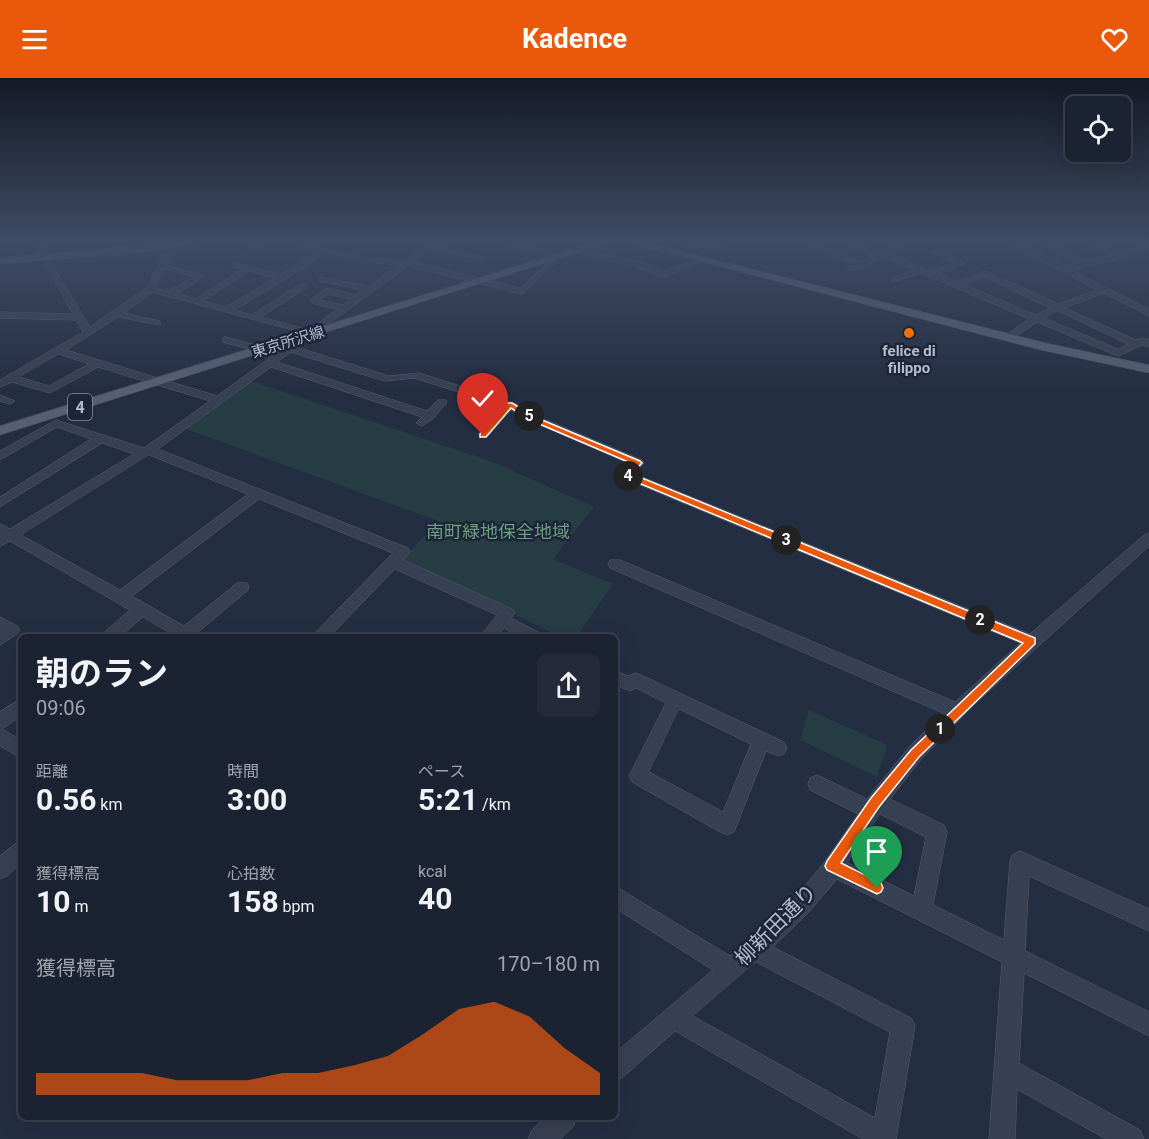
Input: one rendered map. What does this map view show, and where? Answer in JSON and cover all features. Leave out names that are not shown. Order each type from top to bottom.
[{"type":"main road","name":"東京所沢線","points":[[0,431],[257,351],[288,345],[317,332],[452,291]]},
{"type":"main road","points":[[823,291],[1149,369]]},
{"type":"street","points":[[65,291],[88,333]]},
{"type":"street","points":[[0,384],[88,333],[148,291]]},
{"type":"street","points":[[156,291],[317,332],[322,324],[368,291]]},
{"type":"street","points":[[170,294],[176,291]]},
{"type":"street","points":[[197,302],[215,291]]},
{"type":"street","points":[[228,310],[260,291]]},
{"type":"street","points":[[255,317],[296,291]]},
{"type":"street","points":[[344,308],[314,301],[327,291],[358,298]]},
{"type":"street","points":[[971,291],[1118,353],[1142,340],[1149,344]]},
{"type":"street","points":[[1021,291],[1136,344]]},
{"type":"street","points":[[1009,337],[1037,318],[1104,291]]},
{"type":"street","points":[[1106,291],[1149,313]]},
{"type":"street","points":[[117,314],[158,324]]},
{"type":"street","points":[[0,315],[80,317]]},
{"type":"street","points":[[226,340],[252,347],[257,351]]},
{"type":"street","points":[[3,535],[146,452],[270,363],[288,345],[388,379],[415,375],[510,405],[532,418],[638,463],[627,475],[1031,641]]},
{"type":"street","points":[[58,351],[219,400]]},
{"type":"street","points":[[11,378],[51,390],[97,363]]},
{"type":"street","points":[[270,363],[426,420],[442,402]]},
{"type":"street","points":[[483,435],[510,405]]},
{"type":"street","points":[[0,456],[56,423],[146,452],[155,452],[403,552],[322,634]]},
{"type":"street","points":[[0,503],[101,438]]},
{"type":"street","points":[[122,596],[258,493]]},
{"type":"street","points":[[3,535],[122,596],[187,634]]},
{"type":"street","name":"柳新田通り","points":[[618,1066],[755,950],[804,903],[872,806],[915,753],[1031,641],[1149,538]]},
{"type":"street","points":[[394,562],[507,613],[490,634]]},
{"type":"street","points":[[615,564],[958,711]]},
{"type":"street","points":[[190,634],[242,587]]},
{"type":"street","points":[[111,634],[143,608]]},
{"type":"street","points":[[501,620],[528,634]]},
{"type":"street","points":[[0,623],[12,630],[0,639]]},
{"type":"street","points":[[618,678],[630,684],[635,680],[676,699],[769,744],[727,825],[638,776],[676,699]]},
{"type":"street","points":[[0,722],[18,708]]},
{"type":"street","points":[[0,736],[18,748]]},
{"type":"street","points":[[817,784],[937,832],[922,909]]},
{"type":"street","points":[[0,869],[18,853]]},
{"type":"street","points":[[1002,1139],[1020,861],[1149,920]]},
{"type":"street","points":[[832,866],[1149,1024]]},
{"type":"street","points":[[618,898],[731,969]]},
{"type":"street","points":[[674,1018],[884,1137],[903,1026],[755,950]]},
{"type":"street","points":[[1007,1070],[1131,1139]]},
{"type":"street","points":[[541,1139],[562,1120]]},
{"type":"green space","name":"南町緑地保全地域","points":[[251,381],[493,462],[594,507],[553,559],[613,584],[578,634],[555,634],[402,560],[438,521],[186,429]]},
{"type":"green space","points":[[809,710],[887,745],[877,777],[800,740]]},
{"type":"place","name":"felice di filippo","points":[[909,333]]},
{"type":"route","points":[[483,435],[510,405],[532,418],[638,463],[627,475],[1031,641],[915,753],[875,802],[832,866],[877,888]]}]
